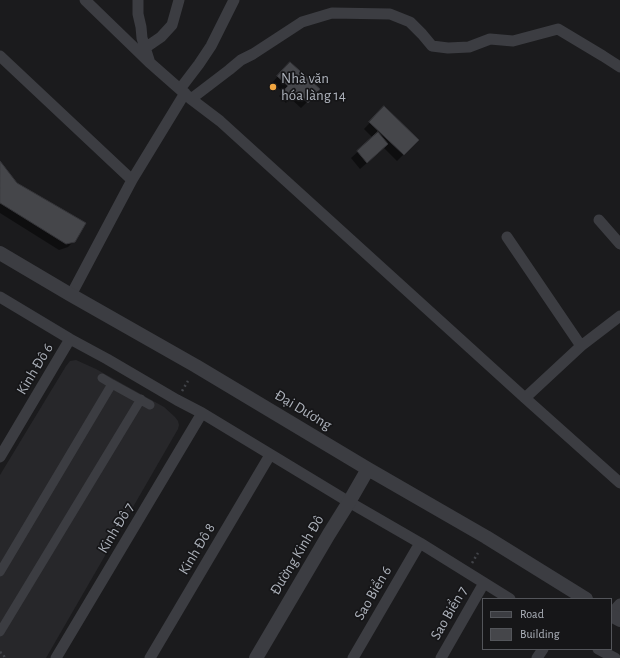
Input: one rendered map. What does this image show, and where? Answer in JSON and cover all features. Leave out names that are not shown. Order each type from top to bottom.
[{"type":"street","points":[[85,0],[149,62],[185,94],[220,121],[620,483]]},
{"type":"street","points":[[138,0],[138,14],[142,38],[149,62]]},
{"type":"street","points":[[145,48],[161,37],[172,25],[179,0]]},
{"type":"street","points":[[72,295],[132,180],[185,94],[199,64],[211,46],[234,0]]},
{"type":"street","points":[[185,94],[229,70],[241,60],[253,54],[302,22],[332,13],[390,14],[410,22],[432,46],[448,48],[469,47],[490,39],[513,41],[558,29],[620,67]]},
{"type":"street","points":[[0,56],[132,180]]},
{"type":"street","points":[[599,220],[620,244]]},
{"type":"street","points":[[507,237],[581,346]]},
{"type":"street","name":"Đại Dương","points":[[0,253],[196,366],[368,469],[486,537],[584,598]]},
{"type":"street","points":[[0,298],[171,397],[202,413],[270,455],[420,543],[508,598]]},
{"type":"street","points":[[526,398],[581,346],[620,316]]},
{"type":"street","name":"Kinh Đô 6","points":[[0,456],[70,339]]},
{"type":"street","points":[[102,378],[150,405]]},
{"type":"street","points":[[0,572],[112,384]]},
{"type":"street","points":[[0,632],[141,399]]},
{"type":"street","name":"Kinh Đô 7","points":[[56,658],[202,413]]},
{"type":"street","name":"Kinh Đô 8","points":[[150,658],[270,455]]},
{"type":"street","name":"Đường Kinh Đô","points":[[256,658],[368,469]]},
{"type":"street","name":"Sao Biển 6","points":[[353,658],[420,543]]},
{"type":"street","name":"Sao Biển 7","points":[[441,658],[484,583]]},
{"type":"street","points":[[612,613],[620,604]]},
{"type":"street","points":[[600,650],[615,658]]},
{"type":"path","points":[[182,392],[188,382]]},
{"type":"path","points":[[471,565],[478,553]]},
{"type":"path","points":[[1,653],[5,658]]},
{"type":"path","points":[[1,653],[8,658]]},
{"type":"shaded area","points":[[76,360],[96,369],[164,407],[178,421],[178,429],[46,658],[0,658],[0,475],[66,366],[70,361]]},
{"type":"building","points":[[290,62],[320,89],[308,103],[297,93],[293,97],[284,90],[288,86],[277,76]]},
{"type":"building","points":[[384,106],[419,140],[404,155],[369,122]]},
{"type":"building","points":[[378,132],[388,144],[367,163],[357,151]]},
{"type":"building","points":[[0,161],[17,183],[86,223],[75,242],[66,244],[0,203]]},
{"type":"place","name":"Nhà văn hóa làng 14","points":[[273,87]]}]
